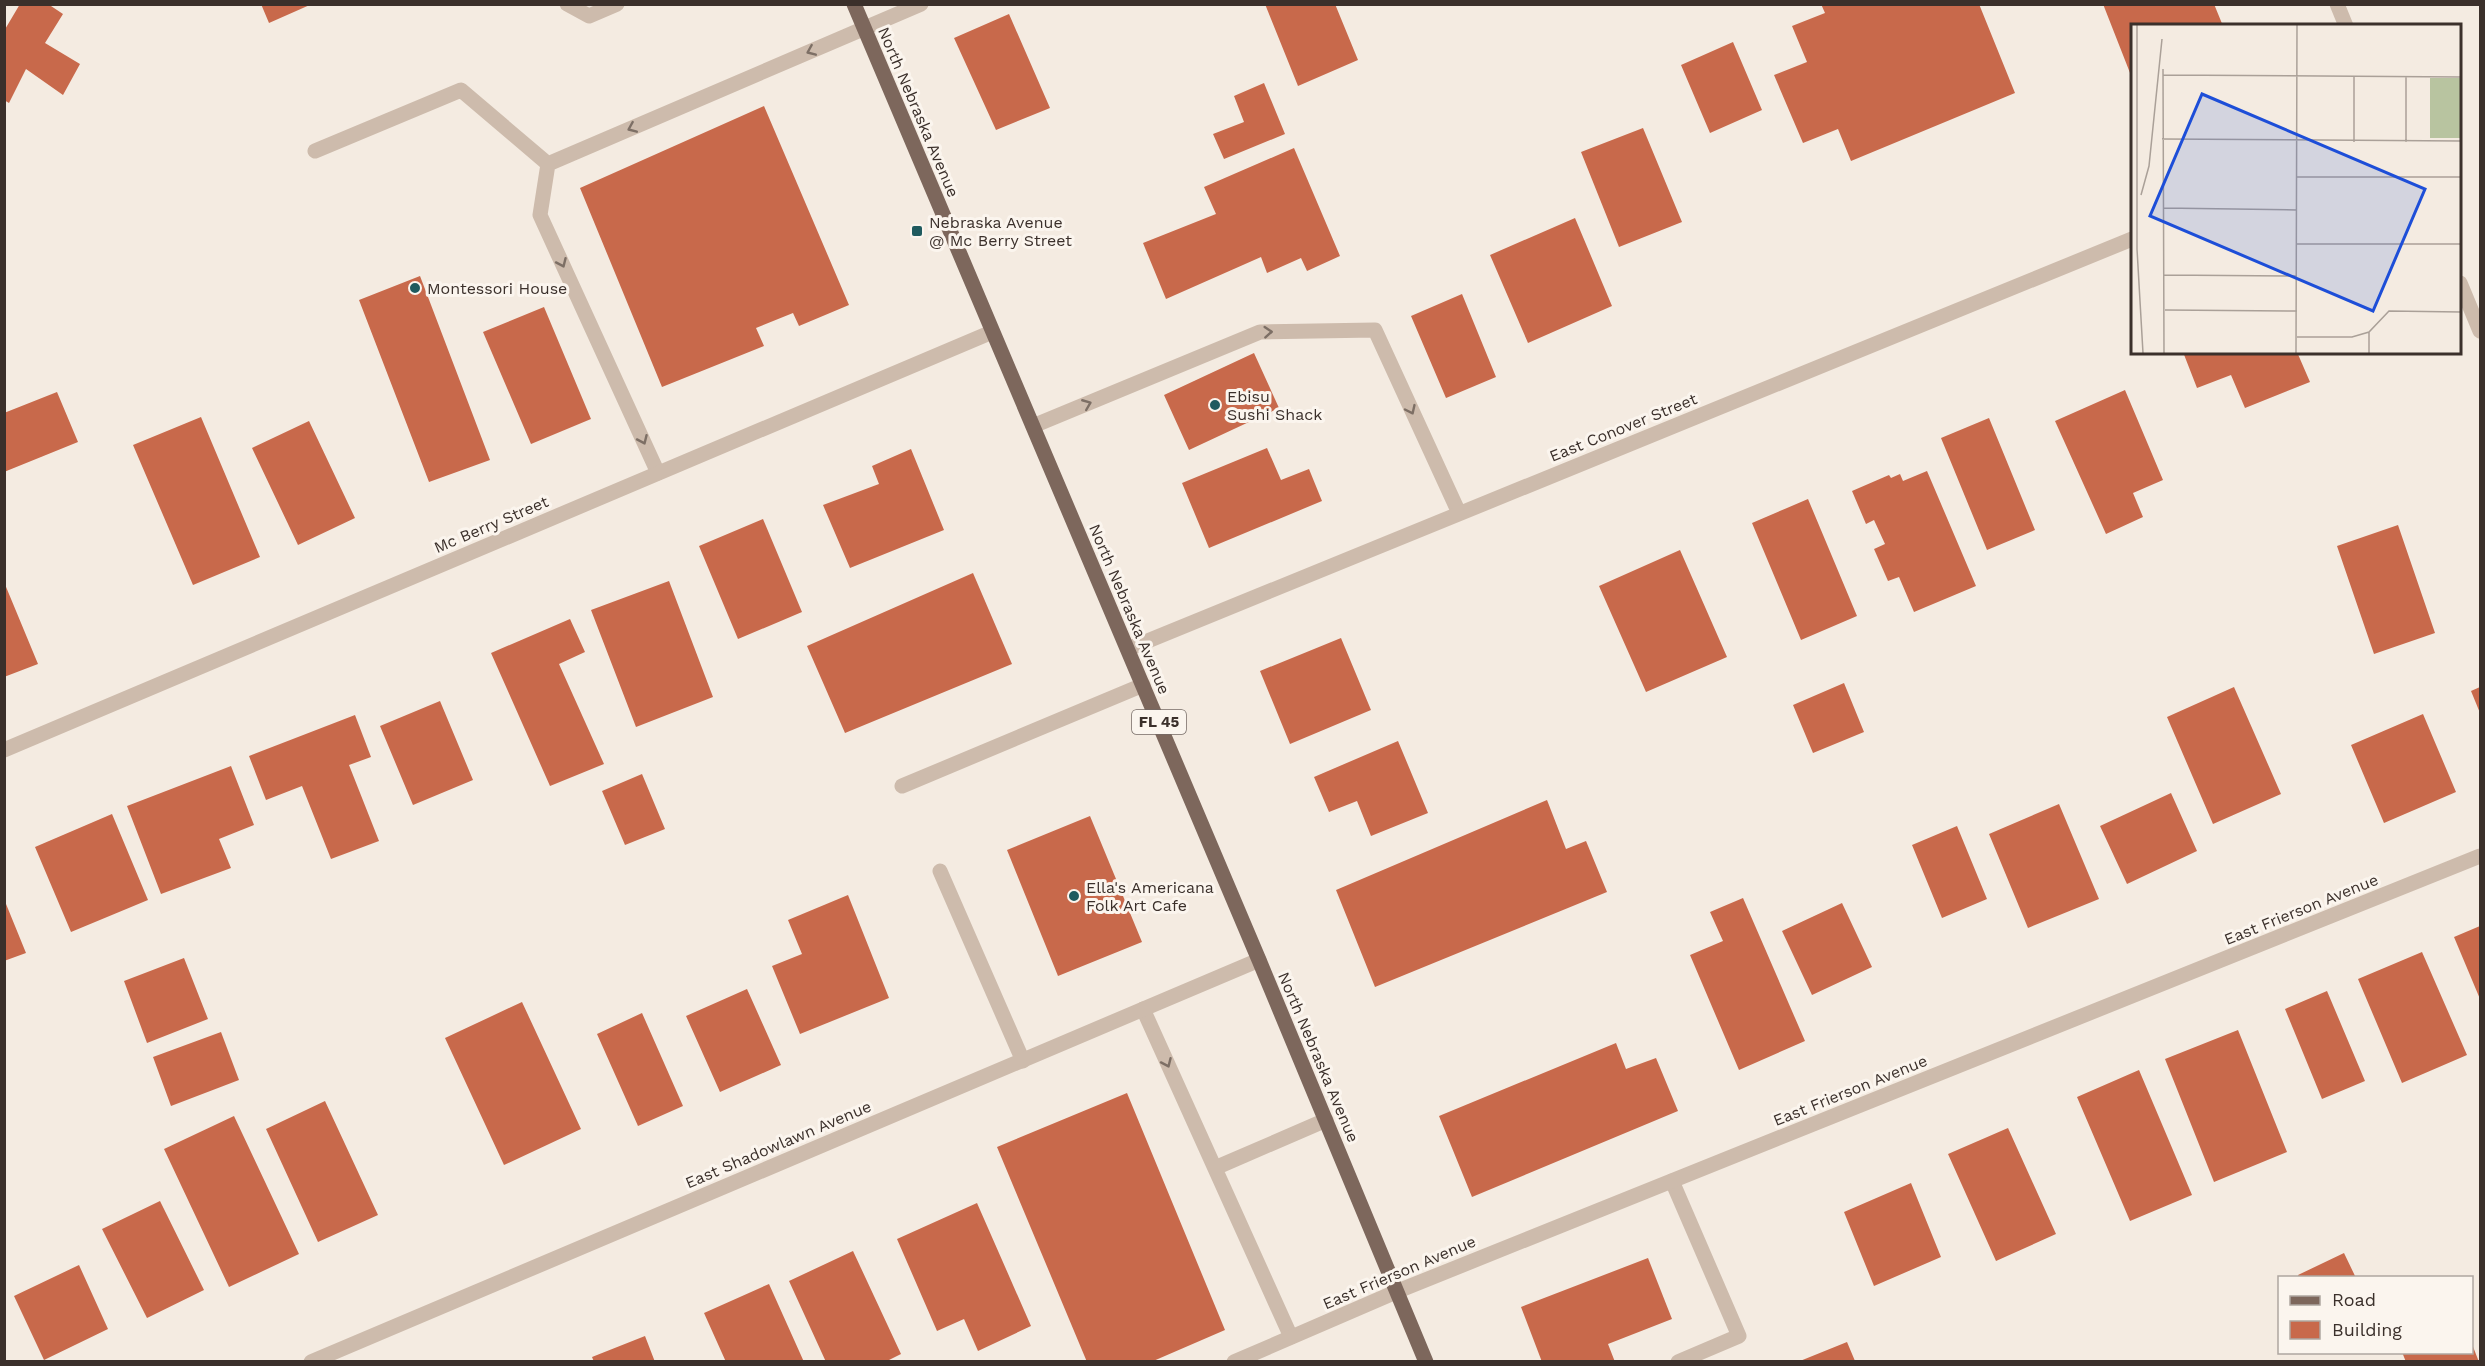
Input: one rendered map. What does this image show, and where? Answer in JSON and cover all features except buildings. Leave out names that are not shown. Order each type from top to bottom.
[{"type":"main road","name":"North Nebraska Avenue","points":[[854,4],[1326,1119],[1426,1362]]},
{"type":"street","points":[[567,4],[589,16],[617,4]]},
{"type":"street","points":[[548,164],[921,4]]},
{"type":"street","points":[[2337,4],[2345,24]]},
{"type":"street","points":[[315,151],[461,90],[548,164]]},
{"type":"street","points":[[548,164],[540,215],[658,473]]},
{"type":"street","name":"East Conover Street","points":[[1128,649],[2131,240]]},
{"type":"street","points":[[2461,285],[2481,331]]},
{"type":"street","points":[[1033,426],[1260,332],[1375,330],[1459,513]]},
{"type":"street","name":"Mc Berry Street","points":[[4,750],[992,332]]},
{"type":"street","points":[[902,786],[1143,685]]},
{"type":"street","name":"East Frierson Avenue","points":[[1234,1362],[1398,1291],[2481,856]]},
{"type":"street","points":[[940,871],[1023,1060]]},
{"type":"street","name":"East Shadowlawn Avenue","points":[[311,1362],[1259,960]]},
{"type":"street","points":[[1143,1009],[1291,1337]]},
{"type":"street","points":[[1215,1168],[1326,1119]]},
{"type":"street","points":[[1672,1181],[1740,1336],[1678,1362]]},
{"type":"place","name":"Nebraska Avenue @ Mc Berry Street","points":[[917,231]]},
{"type":"place","name":"Montessori House","points":[[415,288]]},
{"type":"place","name":"Ebisu Sushi Shack","points":[[1215,405]]},
{"type":"place","name":"Ella's Americana Folk Art Cafe","points":[[1074,896]]}]
